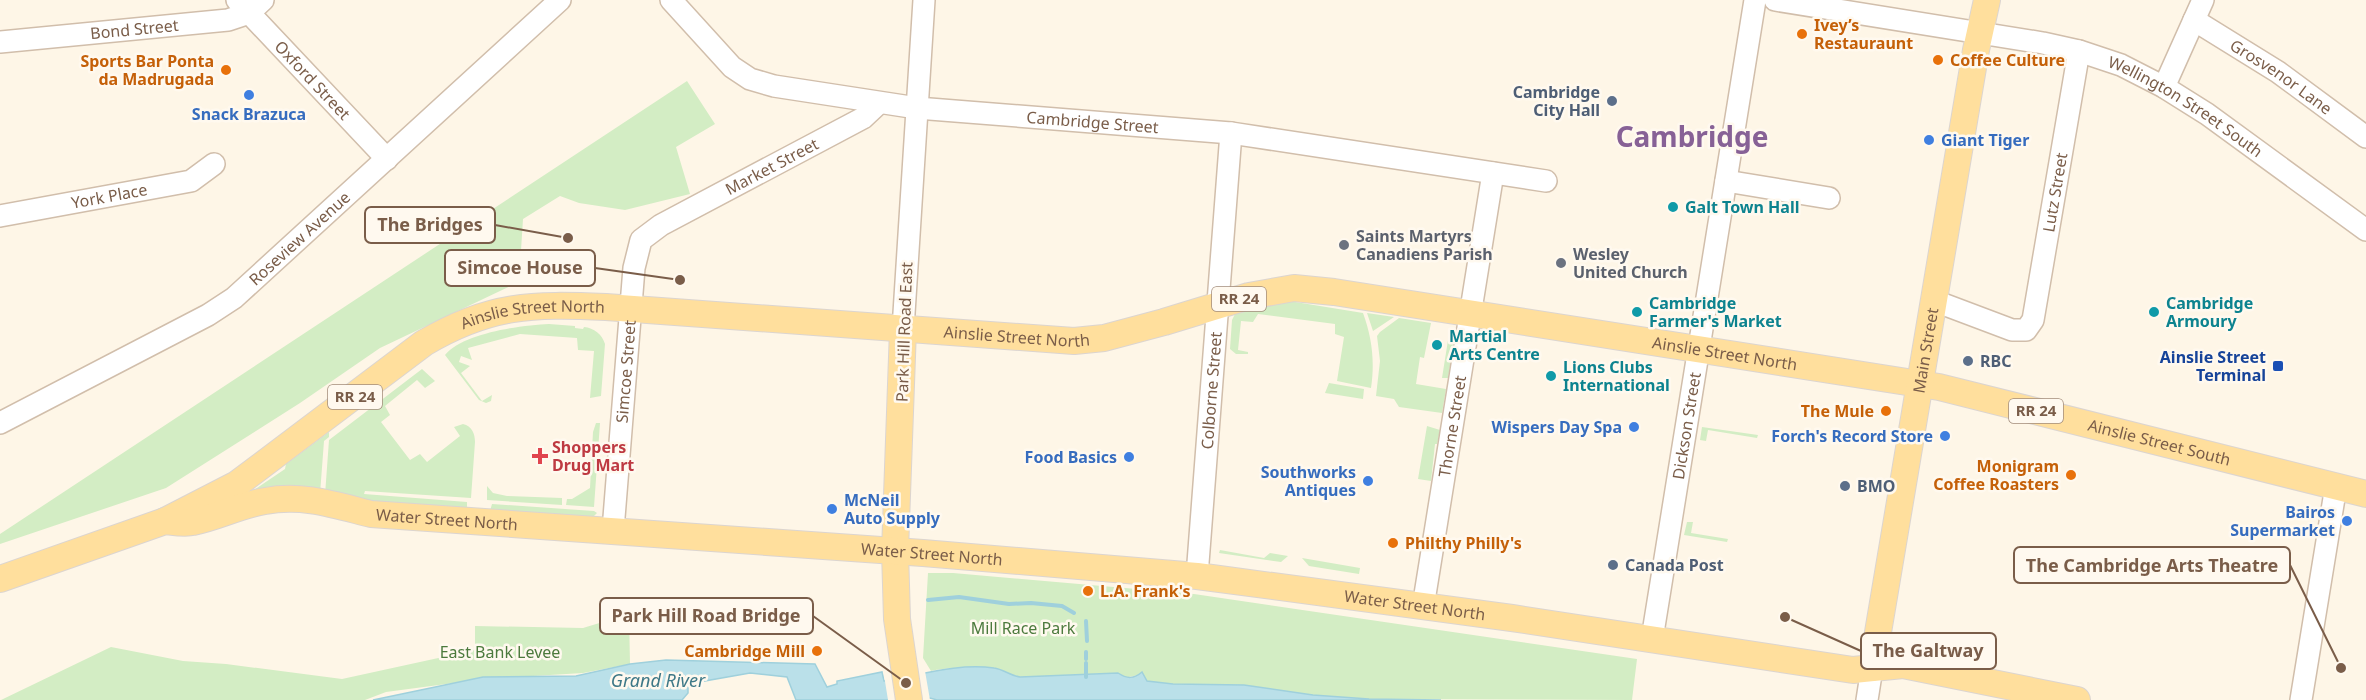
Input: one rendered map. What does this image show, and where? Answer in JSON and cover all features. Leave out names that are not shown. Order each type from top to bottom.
[{"type":"main road","name":"Main Street","points":[[1872,668],[1980,33],[1988,0]]},
{"type":"main road","name":"Ainslie Street North","points":[[165,522],[237,484],[424,343],[478,316],[515,308],[556,305],[632,309],[1074,341],[1104,338],[1249,296],[1294,288],[1334,292],[1920,385]]},
{"type":"main road","name":"Park Hill Road East","points":[[903,329],[895,551],[897,619],[909,700]]},
{"type":"main road","name":"Ainslie Street South","points":[[1920,385],[2004,402],[2366,494]]},
{"type":"main road","name":"Water Street North","points":[[0,579],[165,522],[192,523],[231,509],[267,500],[305,499],[333,503],[371,514],[895,551],[1197,576],[1652,639],[1853,670],[1872,668]]},
{"type":"main road","name":"RR 24","points":[[1872,668],[1903,665],[2077,700]]},
{"type":"street","name":"Roseview Avenue","points":[[0,423],[208,315],[234,298],[560,0]]},
{"type":"street","name":"Cambridge Street","points":[[671,0],[732,67],[750,79],[774,86],[916,108],[1231,133],[1546,181]]},
{"type":"street","name":"Park Hill Road East","points":[[903,329],[924,0]]},
{"type":"street","name":"Dickson Street","points":[[1652,639],[1755,0]]},
{"type":"street","name":"Wellington Street South","points":[[1775,0],[2079,51],[2121,65],[2164,87],[2207,114],[2366,230]]},
{"type":"street","points":[[2164,87],[2203,0]]},
{"type":"street","name":"Oxford Street","points":[[250,4],[387,159]]},
{"type":"street","name":"Bond Street","points":[[0,42],[228,20],[250,4]]},
{"type":"street","name":"Grosvenor Lane","points":[[2194,20],[2278,72],[2366,137]]},
{"type":"street","name":"Lutz Street","points":[[1935,301],[2012,330],[2026,330],[2033,320],[2079,51]]},
{"type":"street","name":"Market Street","points":[[661,225],[863,118],[879,102]]},
{"type":"street","name":"Colborne Street","points":[[1197,576],[1231,133]]},
{"type":"street","name":"York Place","points":[[0,216],[191,181],[214,164]]},
{"type":"street","name":"Thorne Street","points":[[1423,607],[1493,173]]},
{"type":"street","points":[[1725,181],[1829,198]]},
{"type":"street","name":"Simcoe Street","points":[[613,530],[634,268],[641,240],[661,225]]},
{"type":"street","points":[[2301,700],[2336,486]]},
{"type":"street","name":"Main Street","points":[[1867,700],[1872,668]]},
{"type":"green space","points":[[687,81],[715,124],[676,147],[690,194],[625,210],[579,203],[560,196],[523,219],[519,282],[380,348],[300,403],[166,488],[0,544],[0,534]]},
{"type":"green space","points":[[1283,300],[1363,313],[1372,350],[1371,388],[1337,381],[1344,337],[1335,334],[1335,324],[1258,314],[1253,322],[1241,321],[1238,350],[1248,352],[1248,354],[1236,354],[1230,349],[1232,320],[1236,312]]},
{"type":"green space","points":[[1367,313],[1394,317],[1373,331]]},
{"type":"green space","points":[[1399,318],[1431,323],[1424,358],[1420,357],[1416,384],[1446,389],[1442,413],[1399,407],[1394,399],[1376,396],[1380,361],[1377,336]]},
{"type":"green space","points":[[549,324],[575,326],[575,328],[583,329],[584,327],[594,330],[602,337],[605,344],[601,396],[590,398],[594,351],[578,350],[577,338],[520,334],[468,348],[472,360],[461,356],[459,362],[470,366],[461,373],[482,401],[492,395],[491,401],[486,403],[479,400],[445,355],[454,347],[479,336],[509,328]]},
{"type":"green space","points":[[1449,334],[1455,335],[1448,378],[1442,378]]},
{"type":"green space","points":[[422,369],[435,381],[425,388],[417,380],[385,406],[390,415],[381,422],[410,460],[420,454],[427,462],[460,436],[454,427],[463,424],[471,428],[475,442],[471,498],[365,491],[364,494],[467,502],[467,509],[363,501],[325,495],[329,440]]},
{"type":"green space","points":[[1329,383],[1364,389],[1363,399],[1325,393]]},
{"type":"green space","points":[[596,423],[600,423],[594,507],[566,505],[567,499],[572,499],[590,488],[593,432]]},
{"type":"green space","points":[[1427,426],[1440,430],[1437,444],[1435,444],[1431,481],[1418,479]]},
{"type":"green space","points":[[1702,427],[1758,435],[1757,438],[1708,430],[1706,441],[1700,440]]},
{"type":"green space","points":[[329,432],[329,437],[324,441],[320,494],[245,496],[285,469],[286,464]]},
{"type":"green space","points":[[487,486],[493,493],[507,496],[562,498],[562,505],[487,500]]},
{"type":"green space","points":[[492,504],[597,513],[593,517],[490,511]]},
{"type":"green space","points":[[1687,522],[1693,522],[1691,533],[1728,539],[1727,542],[1684,535]]},
{"type":"green space","points":[[1220,550],[1264,558],[1270,553],[1288,556],[1281,562],[1219,553]]},
{"type":"green space","points":[[1302,558],[1360,568],[1359,574],[1309,566]]},
{"type":"green space","name":"Mill Race Park","points":[[928,573],[953,573],[1194,594],[1637,659],[1632,700],[1369,699],[1313,695],[1244,685],[1173,684],[1147,681],[1138,675],[1124,678],[1118,673],[1021,677],[984,667],[931,671],[923,658]]},
{"type":"green space","name":"East Bank Levee","points":[[629,614],[630,664],[583,673],[484,679],[386,692],[365,700],[1,700],[111,647],[183,661],[226,664],[342,679],[475,650],[475,626],[583,628]]},
{"type":"water","name":"Grand River","points":[[666,660],[815,664],[827,687],[837,684],[837,681],[882,672],[884,681],[939,670],[980,667],[997,669],[1020,677],[1118,673],[1130,677],[1142,672],[1147,681],[1173,684],[1244,685],[1313,695],[1369,699],[1441,700],[937,700],[930,698],[920,700],[796,700],[787,677],[750,673],[688,684],[688,693],[682,700],[373,700],[483,677],[576,676],[630,664]]},
{"type":"pier","points":[[883,669],[886,677],[925,671],[930,700],[888,700]]},
{"type":"waterway","points":[[928,600],[959,597],[1009,604],[1031,603],[1062,606],[1074,613]]},
{"type":"waterway","points":[[784,607],[791,603]]},
{"type":"waterway","points":[[770,623],[778,614]]},
{"type":"waterway","points":[[1086,621],[1087,641]]},
{"type":"waterway","points":[[1086,652],[1086,659]]},
{"type":"waterway","points":[[1086,663],[1086,677]]},
{"type":"place","name":"Ivey’s Restauraunt","points":[[1802,34]]},
{"type":"place","name":"Coffee Culture","points":[[1938,60]]},
{"type":"place","name":"Sports Bar Ponta da Madrugada","points":[[226,70]]},
{"type":"place","name":"Snack Brazuca","points":[[249,95]]},
{"type":"place","name":"Cambridge City Hall","points":[[1612,101]]},
{"type":"place","name":"Giant Tiger","points":[[1929,140]]},
{"type":"place","name":"Galt Town Hall","points":[[1673,207]]},
{"type":"place","name":"The Bridges","points":[[568,238]]},
{"type":"place","name":"Saints Martyrs Canadiens Parish","points":[[1344,245]]},
{"type":"place","name":"Wesley United Church","points":[[1561,263]]},
{"type":"place","name":"Simcoe House","points":[[680,280]]},
{"type":"place","name":"Cambridge Farmer's Market","points":[[1637,312]]},
{"type":"place","name":"Cambridge Armoury","points":[[2154,312]]},
{"type":"place","name":"Martial Arts Centre","points":[[1437,345]]},
{"type":"place","name":"RBC","points":[[1968,361]]},
{"type":"place","name":"Ainslie Street Terminal","points":[[2278,366]]},
{"type":"place","name":"Lions Clubs International","points":[[1551,376]]},
{"type":"place","name":"The Mule","points":[[1886,411]]},
{"type":"place","name":"Wispers Day Spa","points":[[1634,427]]},
{"type":"place","name":"Forch's Record Store","points":[[1945,436]]},
{"type":"place","name":"Shoppers Drug Mart","points":[[540,456]]},
{"type":"place","name":"Food Basics","points":[[1129,457]]},
{"type":"place","name":"Monigram Coffee Roasters","points":[[2071,475]]},
{"type":"place","name":"Southworks Antiques","points":[[1368,481]]},
{"type":"place","name":"BMO","points":[[1845,486]]},
{"type":"place","name":"McNeil Auto Supply","points":[[832,509]]},
{"type":"place","name":"Bairos Supermarket","points":[[2347,521]]},
{"type":"place","name":"Philthy Philly's","points":[[1393,543]]},
{"type":"place","name":"Canada Post","points":[[1613,565]]},
{"type":"place","name":"L.A. Frank's","points":[[1088,591]]},
{"type":"place","name":"The Galtway","points":[[1785,617]]},
{"type":"place","name":"Cambridge Mill","points":[[817,651]]},
{"type":"place","name":"The Cambridge Arts Theatre","points":[[2341,668]]},
{"type":"place","name":"Park Hill Road Bridge","points":[[906,683]]},
{"type":"district","name":"Cambridge","points":[[1692,137]]}]
